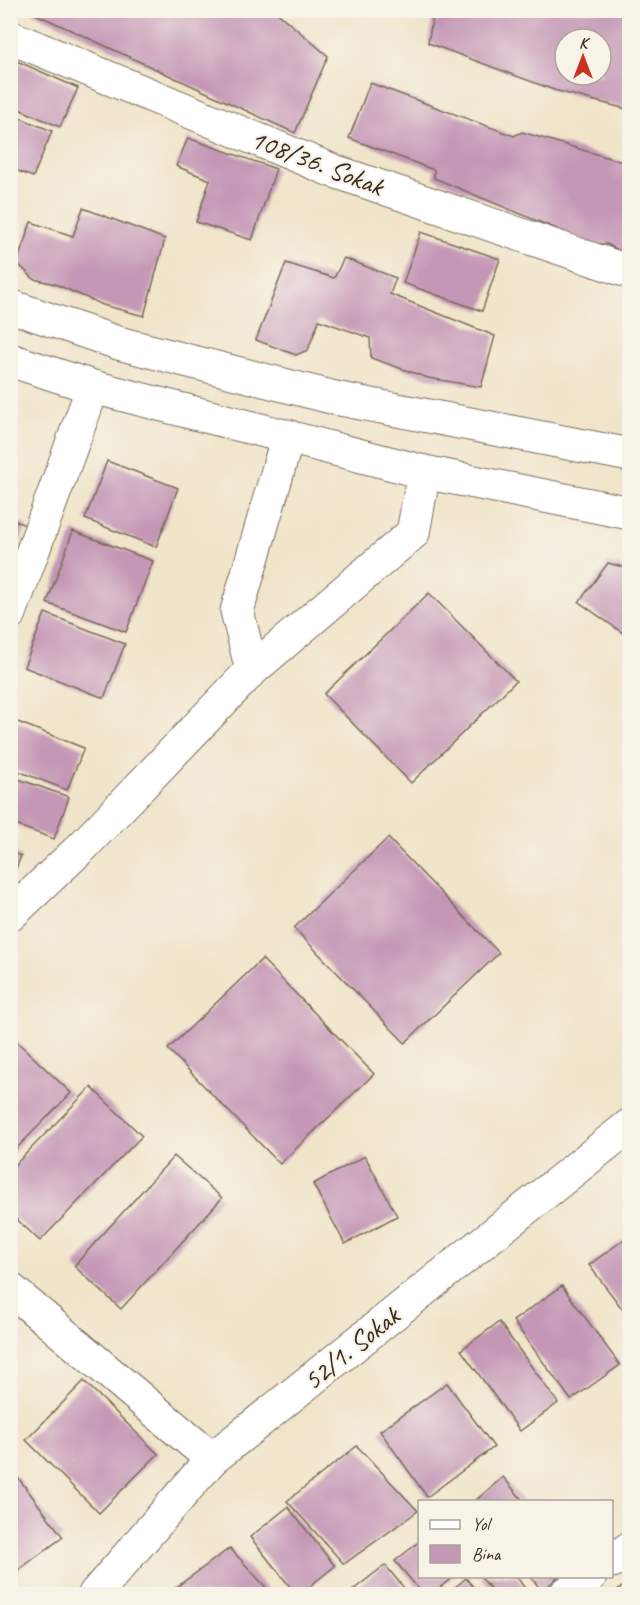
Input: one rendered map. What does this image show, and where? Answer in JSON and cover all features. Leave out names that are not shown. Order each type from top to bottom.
[{"type":"street","name":"108/36. Sokak","points":[[10,37],[331,170],[630,272]]},
{"type":"street","points":[[10,306],[118,343],[335,398],[630,455]]},
{"type":"street","points":[[10,360],[93,387],[424,472],[630,513]]},
{"type":"street","points":[[10,613],[93,387]]},
{"type":"street","points":[[252,670],[237,611],[288,436]]},
{"type":"street","points":[[10,915],[84,845],[252,670],[413,533],[424,472]]},
{"type":"street","name":"52/1. Sokak","points":[[95,1594],[212,1459],[630,1125]]},
{"type":"street","points":[[10,1289],[212,1459]]},
{"type":"street","points":[[613,1560],[630,1548]]},
{"type":"street","points":[[566,1594],[587,1578]]},
{"type":"building","points":[[27,10],[274,10],[328,56],[295,133]]},
{"type":"building","points":[[434,10],[630,11],[630,110],[554,90],[428,43]]},
{"type":"building","points":[[10,58],[78,88],[60,127],[10,105]]},
{"type":"building","points":[[370,83],[514,136],[522,132],[630,164],[630,257],[607,244],[593,244],[434,178],[434,170],[349,138]]},
{"type":"building","points":[[10,114],[52,131],[33,177],[10,168]]},
{"type":"building","points":[[188,138],[276,169],[252,240],[196,222],[210,180],[176,166]]},
{"type":"building","points":[[83,208],[165,239],[144,316],[103,305],[55,284],[34,279],[17,263],[31,222],[73,236]]},
{"type":"building","points":[[10,210],[18,214],[11,236],[10,236]]},
{"type":"building","points":[[421,232],[500,259],[482,311],[403,283]]},
{"type":"building","points":[[344,258],[396,278],[390,294],[495,336],[481,387],[428,378],[371,358],[370,338],[319,320],[308,350],[296,355],[256,340],[286,263],[334,278]]},
{"type":"building","points":[[107,461],[178,488],[156,547],[85,519]]},
{"type":"building","points":[[10,518],[27,526],[10,561]]},
{"type":"building","points":[[73,531],[153,561],[126,632],[47,603]]},
{"type":"building","points":[[608,563],[630,569],[630,638],[579,602]]},
{"type":"building","points":[[429,593],[516,681],[411,783],[324,694]]},
{"type":"building","points":[[45,613],[125,644],[104,698],[24,667]]},
{"type":"building","points":[[10,719],[84,748],[67,790],[10,768]]},
{"type":"building","points":[[10,776],[69,797],[54,839],[10,823]]},
{"type":"building","points":[[388,838],[499,953],[405,1043],[294,928]]},
{"type":"building","points":[[10,852],[21,856],[11,881],[10,881]]},
{"type":"building","points":[[262,959],[374,1074],[280,1164],[168,1049]]},
{"type":"building","points":[[10,1035],[71,1093],[10,1155]]},
{"type":"building","points":[[91,1087],[142,1136],[40,1241],[10,1213],[10,1170]]},
{"type":"building","points":[[174,1156],[222,1198],[121,1309],[74,1266]]},
{"type":"building","points":[[365,1156],[397,1216],[345,1244],[313,1184]]},
{"type":"building","points":[[626,1238],[630,1243],[630,1319],[589,1265]]},
{"type":"building","points":[[562,1286],[620,1365],[571,1400],[513,1321]]},
{"type":"building","points":[[499,1322],[558,1403],[520,1431],[461,1350]]},
{"type":"building","points":[[84,1381],[158,1454],[99,1513],[26,1440]]},
{"type":"building","points":[[447,1383],[494,1447],[427,1497],[380,1431]]},
{"type":"building","points":[[357,1446],[418,1511],[344,1564],[287,1501]]},
{"type":"building","points":[[16,1475],[63,1537],[10,1576],[10,1480]]},
{"type":"building","points":[[503,1477],[522,1500],[476,1500]]},
{"type":"building","points":[[288,1507],[335,1566],[300,1594],[296,1594],[250,1537]]},
{"type":"building","points":[[418,1543],[418,1578],[452,1578],[432,1594],[423,1594],[395,1561]]},
{"type":"building","points":[[230,1548],[272,1594],[167,1594]]},
{"type":"building","points":[[385,1565],[409,1594],[348,1594]]},
{"type":"building","points":[[466,1578],[479,1594],[447,1594]]},
{"type":"building","points":[[482,1578],[517,1578],[527,1591],[523,1594],[495,1594]]},
{"type":"building","points":[[532,1578],[557,1578],[542,1591]]},
{"type":"building","points":[[630,1581],[630,1594],[613,1594]]}]
